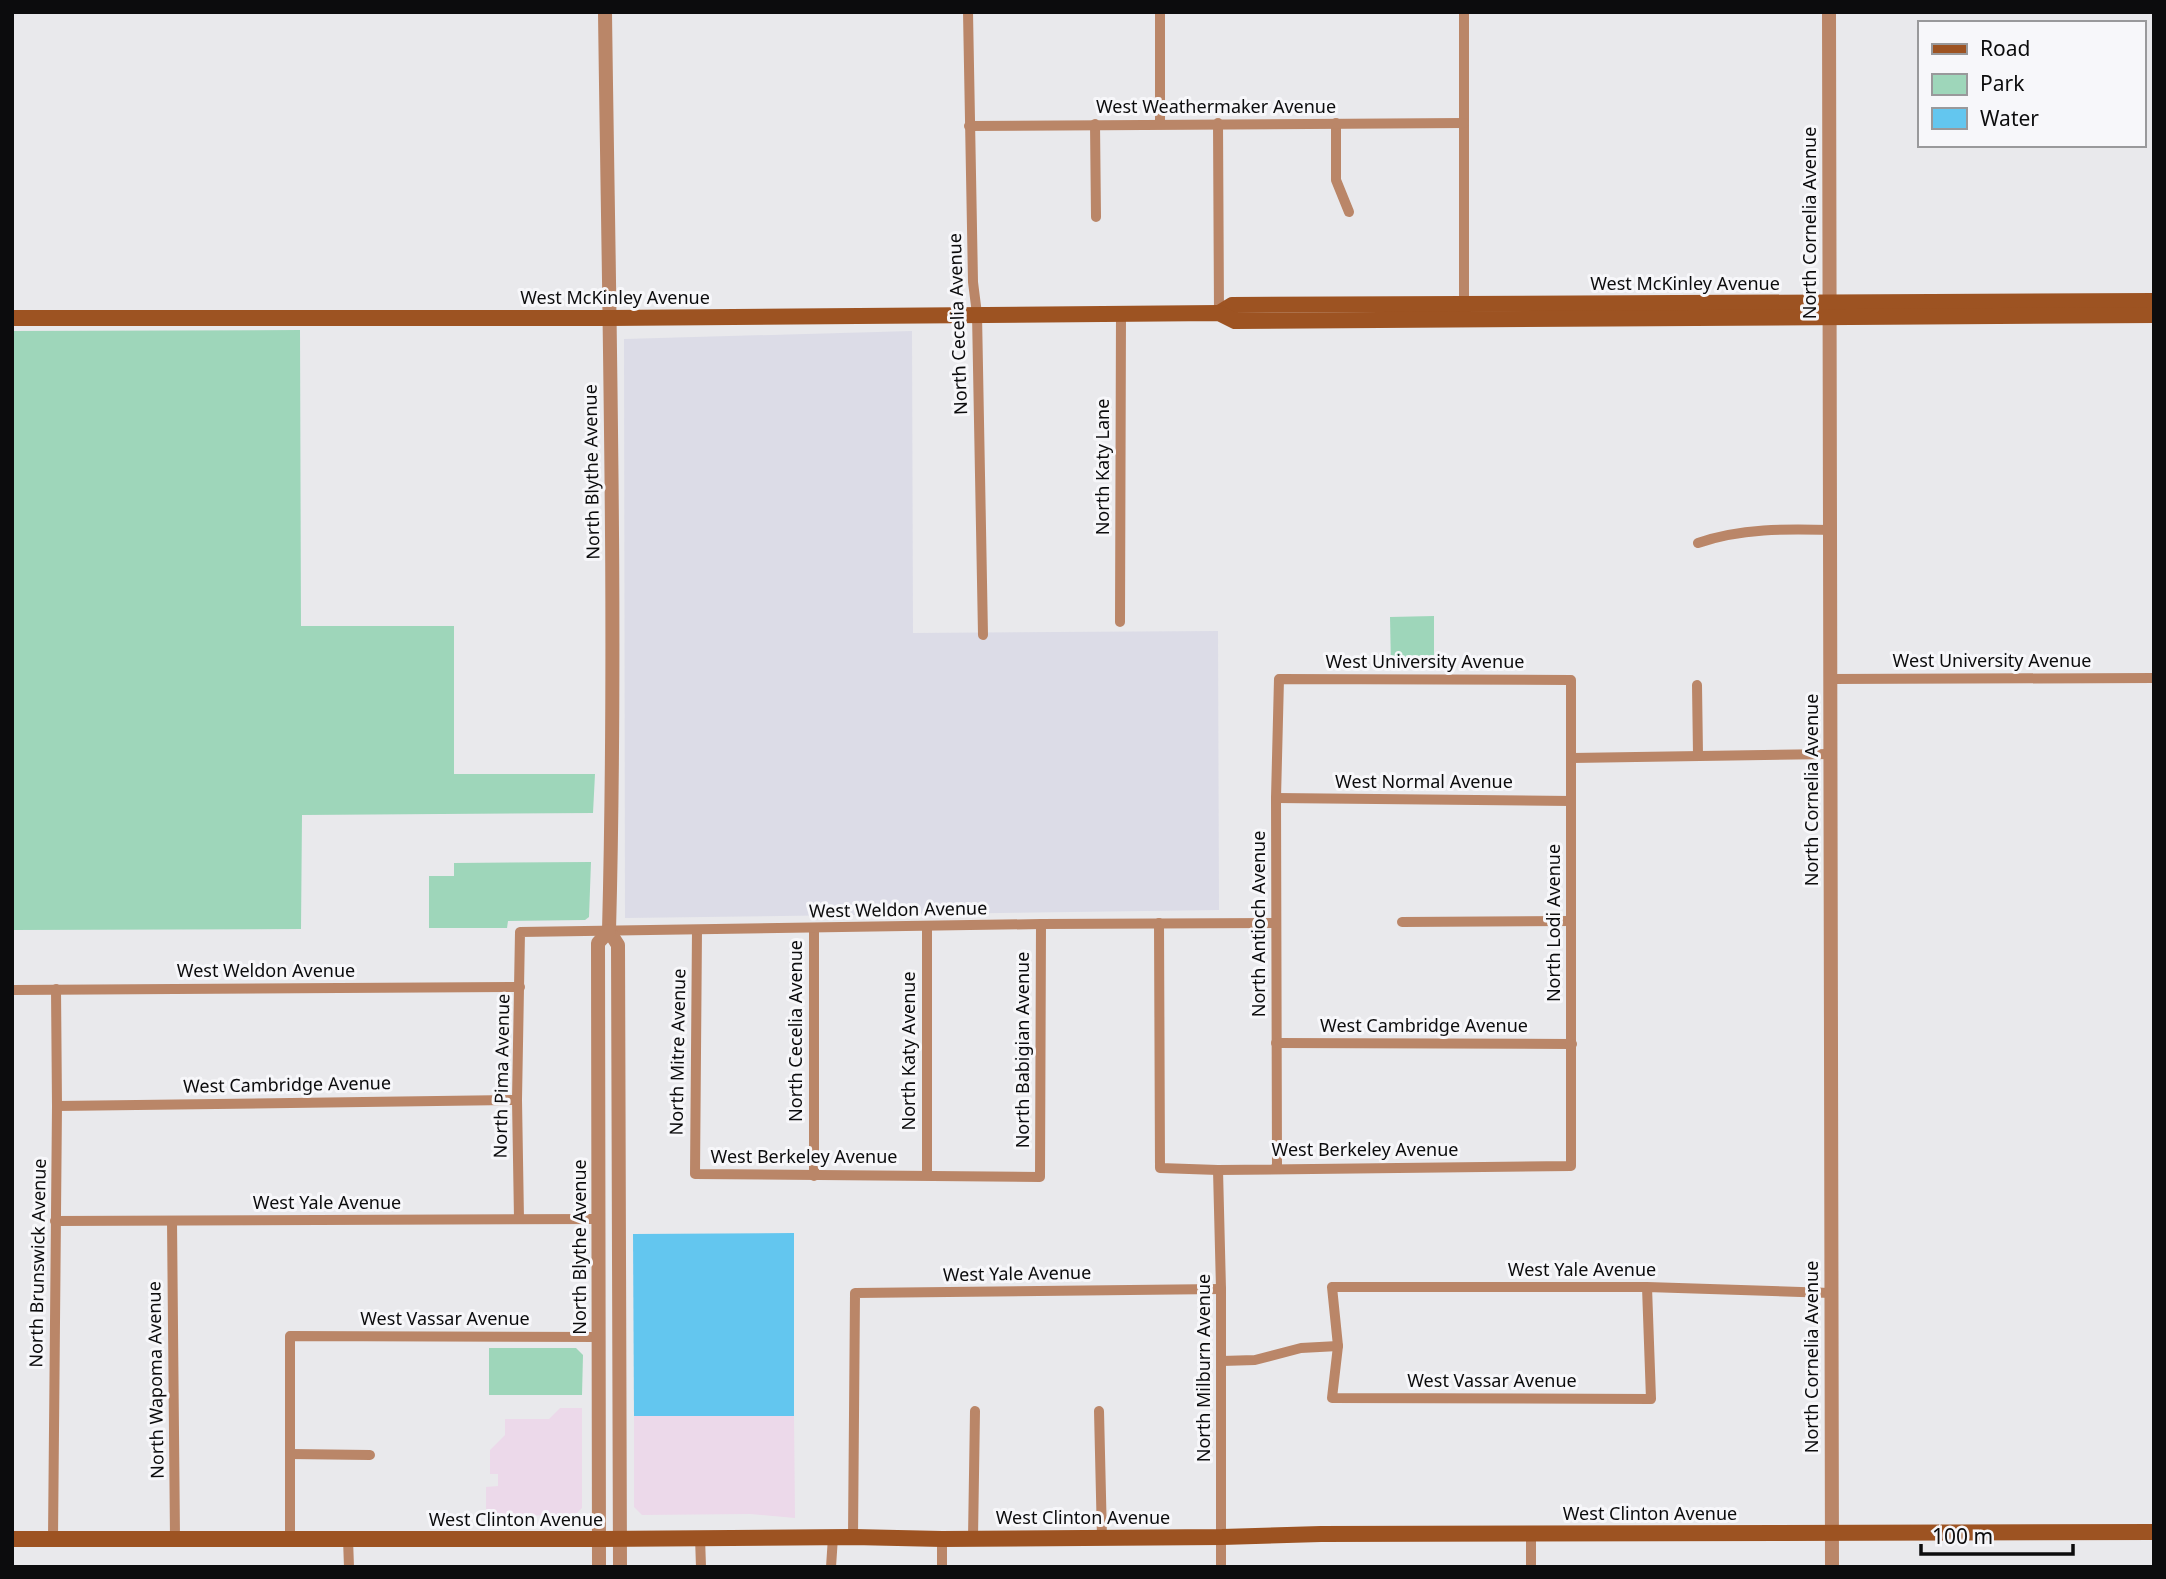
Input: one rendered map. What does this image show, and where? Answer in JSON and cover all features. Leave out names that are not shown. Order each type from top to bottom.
[{"type":"main road","name":"West McKinley Avenue","points":[[12,318],[609,318],[1219,313],[1235,321],[2154,301]]},
{"type":"main road","name":"West McKinley Avenue","points":[[1219,313],[1232,305],[1464,304],[2154,315]]},
{"type":"main road","name":"West Clinton Avenue","points":[[12,1539],[942,1539],[1321,1534],[2154,1532]]},
{"type":"street","name":"North Blythe Avenue","points":[[605,12],[612,677],[609,931],[618,945],[620,1567]]},
{"type":"street","name":"North Cecelia Avenue","points":[[968,12],[973,282],[978,314],[983,635]]},
{"type":"street","points":[[1160,12],[1160,123]]},
{"type":"street","points":[[1464,12],[1464,304]]},
{"type":"street","name":"North Cornelia Avenue","points":[[1829,12],[1832,1567]]},
{"type":"street","points":[[1218,123],[1219,313]]},
{"type":"street","points":[[1336,123],[1336,180],[1349,212]]},
{"type":"street","name":"West Weathermaker Avenue","points":[[969,126],[1464,123]]},
{"type":"street","points":[[1095,124],[1096,216]]},
{"type":"street","name":"North Katy Lane","points":[[1120,622],[1121,313]]},
{"type":"street","points":[[1698,543],[1731,534],[1761,530],[1830,530]]},
{"type":"street","name":"West University Avenue","points":[[1831,679],[2154,678]]},
{"type":"street","name":"West University Avenue","points":[[1279,679],[1571,680]]},
{"type":"street","name":"North Antioch Avenue","points":[[1277,1168],[1276,798],[1279,679]]},
{"type":"street","name":"North Lodi Avenue","points":[[1571,680],[1571,1166]]},
{"type":"street","points":[[1697,685],[1698,755]]},
{"type":"street","points":[[1572,758],[1831,754]]},
{"type":"street","name":"West Normal Avenue","points":[[1276,798],[1571,801]]},
{"type":"street","points":[[1402,922],[1571,921]]},
{"type":"street","name":"West Berkeley Avenue","points":[[1159,923],[1160,1168],[1219,1170],[1571,1166]]},
{"type":"street","name":"West Weldon Avenue","points":[[520,932],[1276,923]]},
{"type":"street","name":"North Babigian Avenue","points":[[1040,1177],[1041,924]]},
{"type":"street","name":"North Katy Avenue","points":[[926,926],[927,1175]]},
{"type":"street","name":"North Cecelia Avenue","points":[[814,929],[814,1175]]},
{"type":"street","name":"North Mitre Avenue","points":[[695,1174],[697,930]]},
{"type":"street","name":"North Blythe Avenue","points":[[599,1567],[598,943],[609,931]]},
{"type":"street","name":"North Pima Avenue","points":[[519,1219],[517,1100],[520,932]]},
{"type":"street","name":"West Weldon Avenue","points":[[12,990],[520,987]]},
{"type":"street","name":"North Brunswick Avenue","points":[[53,1538],[56,989]]},
{"type":"street","name":"West Cambridge Avenue","points":[[1276,1043],[1572,1044]]},
{"type":"street","name":"West Cambridge Avenue","points":[[57,1106],[517,1100]]},
{"type":"street","name":"North Milburn Avenue","points":[[1219,1170],[1222,1567]]},
{"type":"street","name":"West Berkeley Avenue","points":[[695,1174],[1040,1177]]},
{"type":"street","name":"West Yale Avenue","points":[[55,1221],[599,1219]]},
{"type":"street","name":"North Wapoma Avenue","points":[[172,1221],[175,1538]]},
{"type":"street","name":"West Yale Avenue","points":[[1338,1346],[1332,1287],[1647,1287],[1831,1293]]},
{"type":"street","name":"West Vassar Avenue","points":[[1338,1346],[1332,1398],[1651,1399],[1647,1287]]},
{"type":"street","name":"West Yale Avenue","points":[[853,1537],[855,1293],[1221,1289]]},
{"type":"street","name":"West Vassar Avenue","points":[[290,1454],[290,1336],[599,1337]]},
{"type":"street","points":[[1222,1361],[1255,1360],[1301,1348],[1338,1346]]},
{"type":"street","points":[[973,1538],[975,1411]]},
{"type":"street","points":[[1099,1411],[1102,1538]]},
{"type":"street","points":[[290,1540],[290,1454],[370,1455]]},
{"type":"street","points":[[1531,1534],[1531,1567]]},
{"type":"street","points":[[700,1537],[701,1567]]},
{"type":"street","points":[[831,1567],[833,1537]]},
{"type":"street","points":[[348,1539],[349,1567]]},
{"type":"street","points":[[942,1539],[942,1567]]},
{"type":"shaded area","points":[[912,331],[913,633],[1218,631],[1219,910],[625,918],[624,339]]},
{"type":"shaded area","points":[[560,1408],[582,1408],[582,1508],[575,1515],[486,1516],[486,1487],[498,1486],[498,1474],[490,1474],[490,1450],[505,1435],[505,1419],[549,1419]]},
{"type":"shaded area","points":[[634,1416],[794,1416],[795,1518],[750,1514],[642,1515],[634,1507]]},
{"type":"green space","points":[[300,330],[301,626],[454,626],[454,774],[595,774],[593,813],[302,815],[301,929],[12,930],[12,331]]},
{"type":"green space","points":[[1434,616],[1434,667],[1391,667],[1390,617]]},
{"type":"green space","points":[[591,862],[589,917],[585,920],[508,921],[507,928],[429,928],[429,876],[454,876],[454,863]]},
{"type":"green space","points":[[489,1348],[576,1348],[583,1355],[582,1395],[489,1395]]},
{"type":"water","points":[[794,1233],[794,1416],[634,1416],[633,1234]]}]
